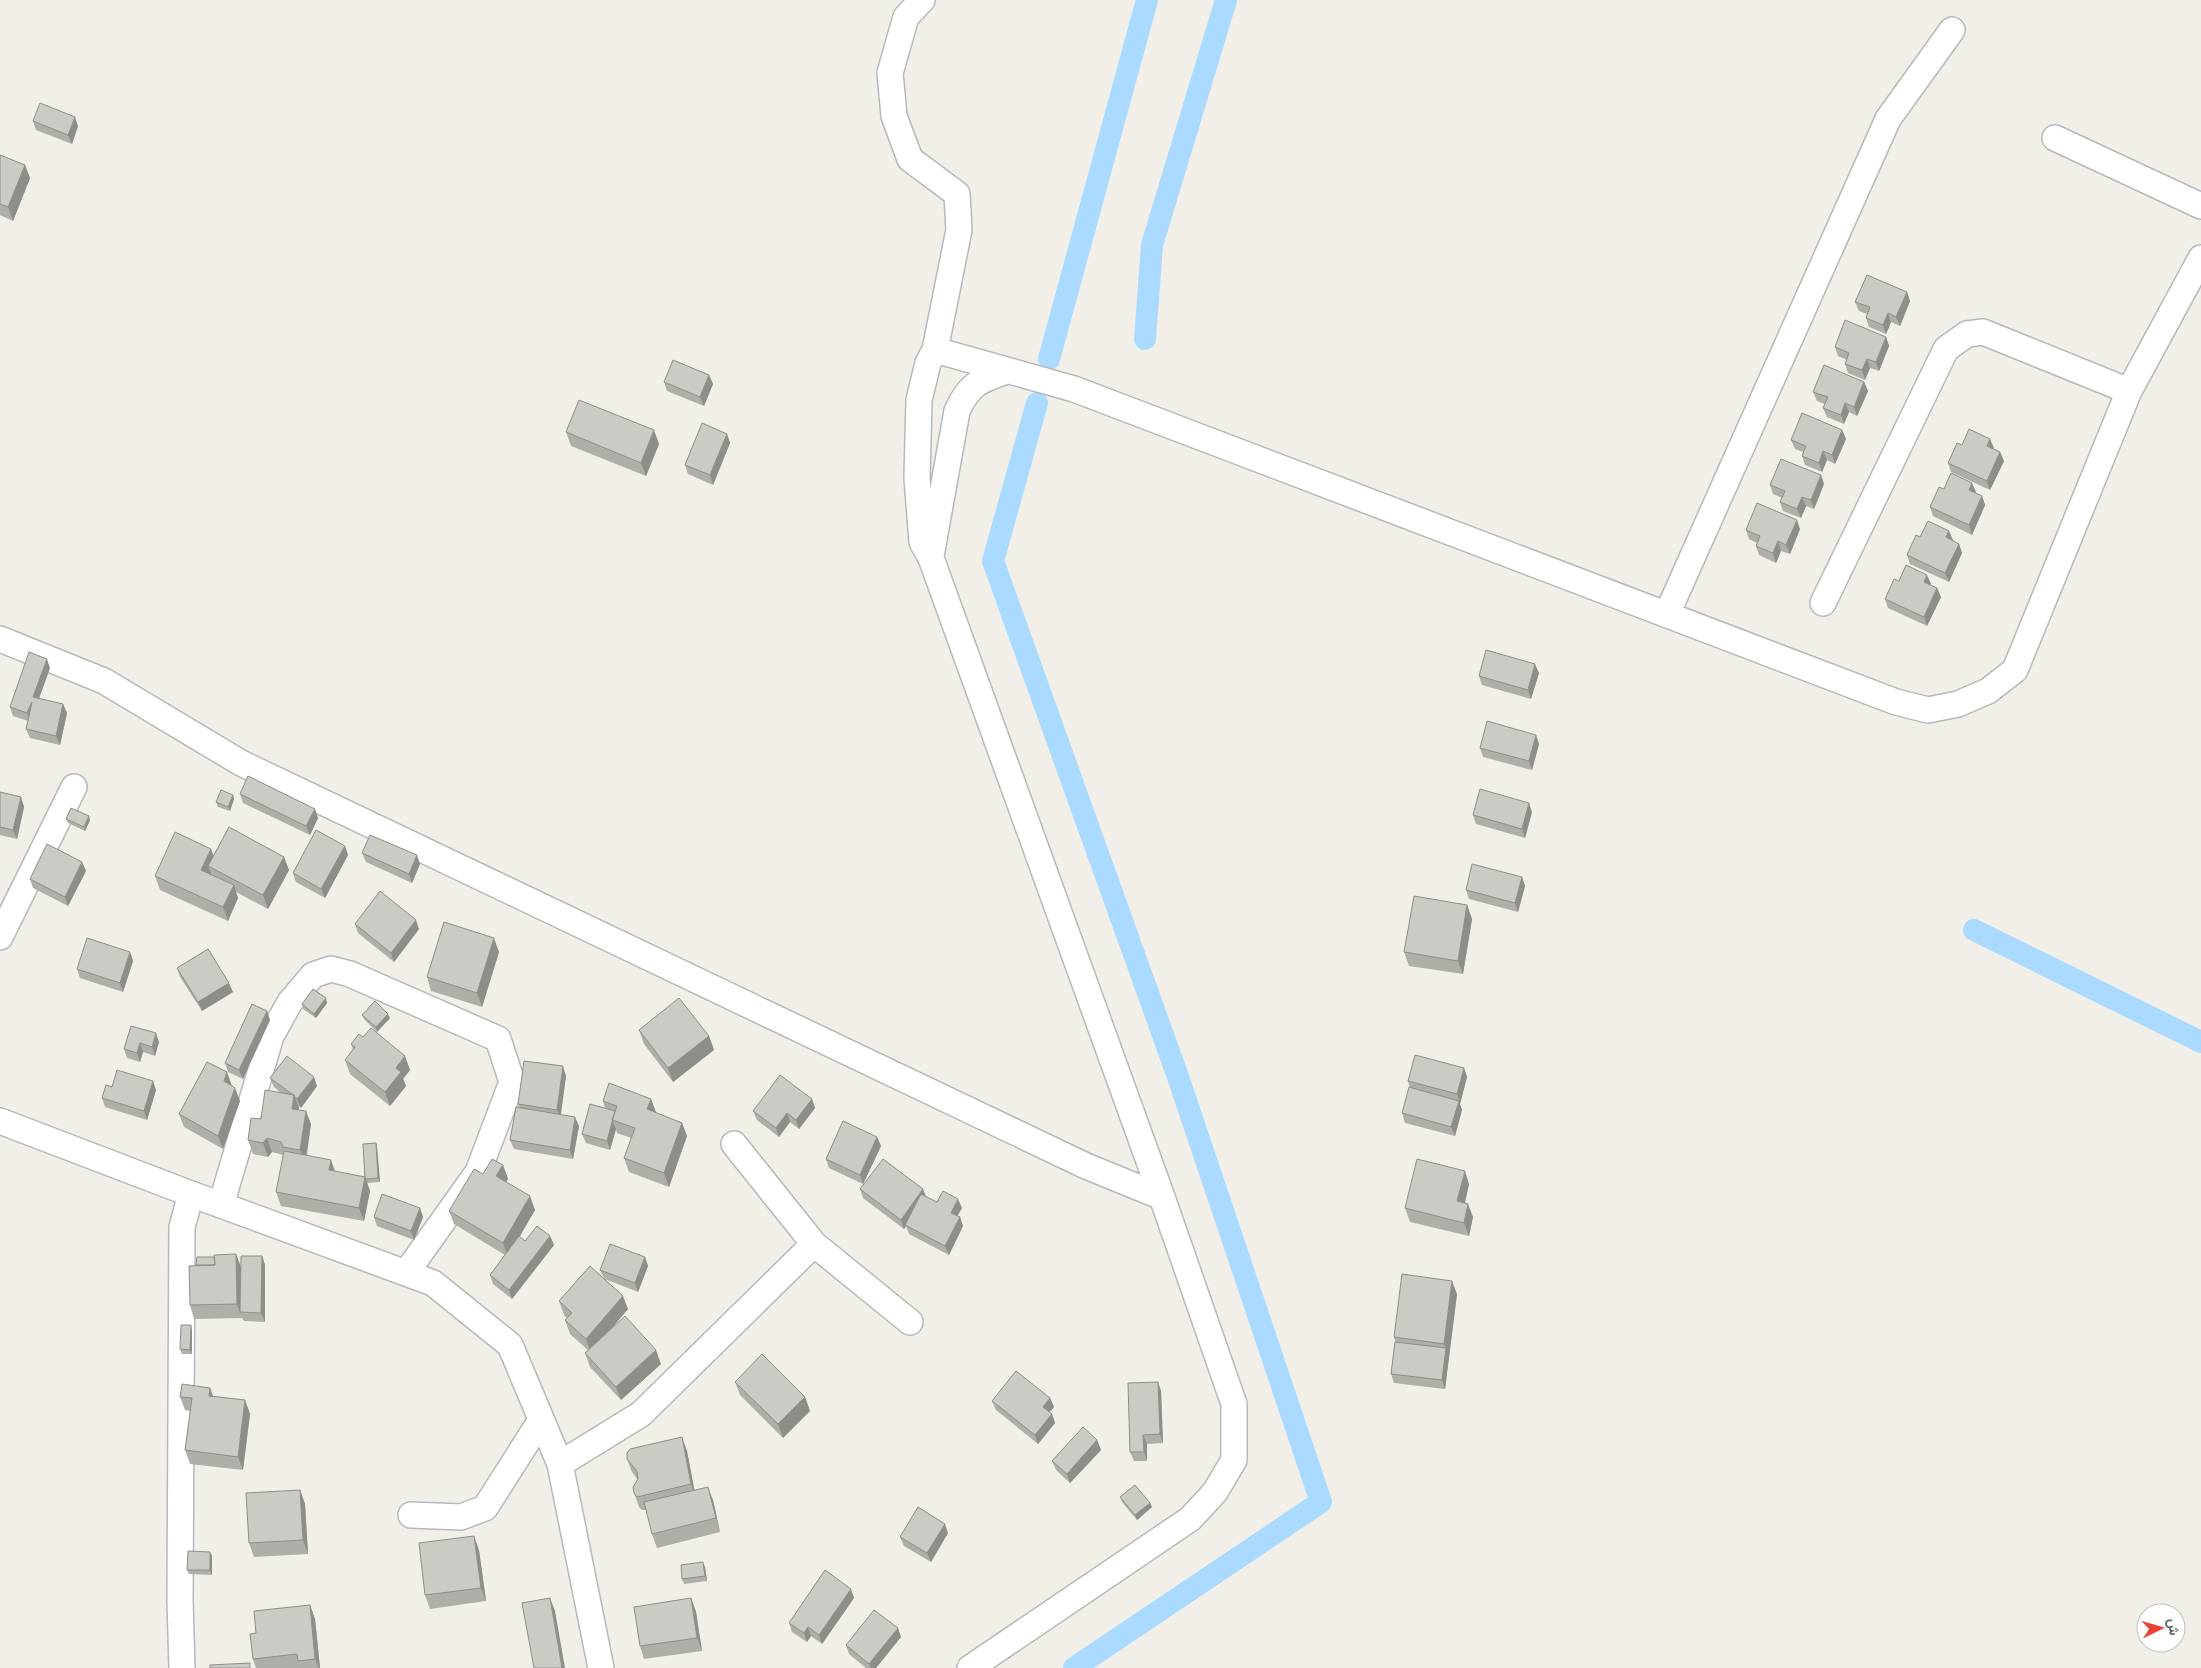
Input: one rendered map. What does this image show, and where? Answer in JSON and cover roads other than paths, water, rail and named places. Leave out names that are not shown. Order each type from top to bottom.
[{"type":"street","points":[[922,0],[906,17],[890,73],[894,116],[910,159],[957,194],[959,230],[935,350],[928,363],[919,400],[917,478],[919,523],[922,542],[931,558],[1162,1197],[1234,1404],[1234,1460],[1215,1492],[1190,1519],[970,1668]]},
{"type":"street","points":[[1667,614],[1888,119],[1952,30]]},
{"type":"street","points":[[2055,138],[2201,206]]},
{"type":"street","points":[[935,350],[1074,389],[1896,702],[1928,710],[1958,704],[1988,691],[2016,670],[2129,391],[2201,258]]},
{"type":"street","points":[[1823,603],[1946,349],[1967,334],[1983,332],[2129,391]]},
{"type":"street","points":[[931,558],[957,411],[962,398],[971,387],[982,380],[1007,371]]},
{"type":"street","points":[[0,639],[104,681],[250,767],[1086,1166],[1162,1197]]},
{"type":"street","points":[[0,937],[7,902],[74,787]]},
{"type":"street","points":[[221,1205],[271,1036],[290,1002],[313,975],[331,969],[350,974],[498,1040],[512,1082],[478,1172],[406,1273]]},
{"type":"street","points":[[0,1121],[433,1283],[510,1345],[560,1464],[601,1668]]},
{"type":"street","points":[[734,1144],[814,1244],[910,1322]]},
{"type":"street","points":[[182,1668],[180,1600],[182,1227],[191,1194]]},
{"type":"street","points":[[560,1464],[641,1414],[814,1244]]},
{"type":"street","points":[[411,1515],[460,1516],[485,1508],[541,1420]]},
{"type":"waterway","points":[[1049,359],[1147,0]]},
{"type":"waterway","points":[[1145,339],[1152,245],[1226,0]]},
{"type":"waterway","points":[[1037,403],[993,561],[1177,1074],[1321,1502],[1074,1668]]},
{"type":"waterway","points":[[1974,930],[2201,1042]]}]
